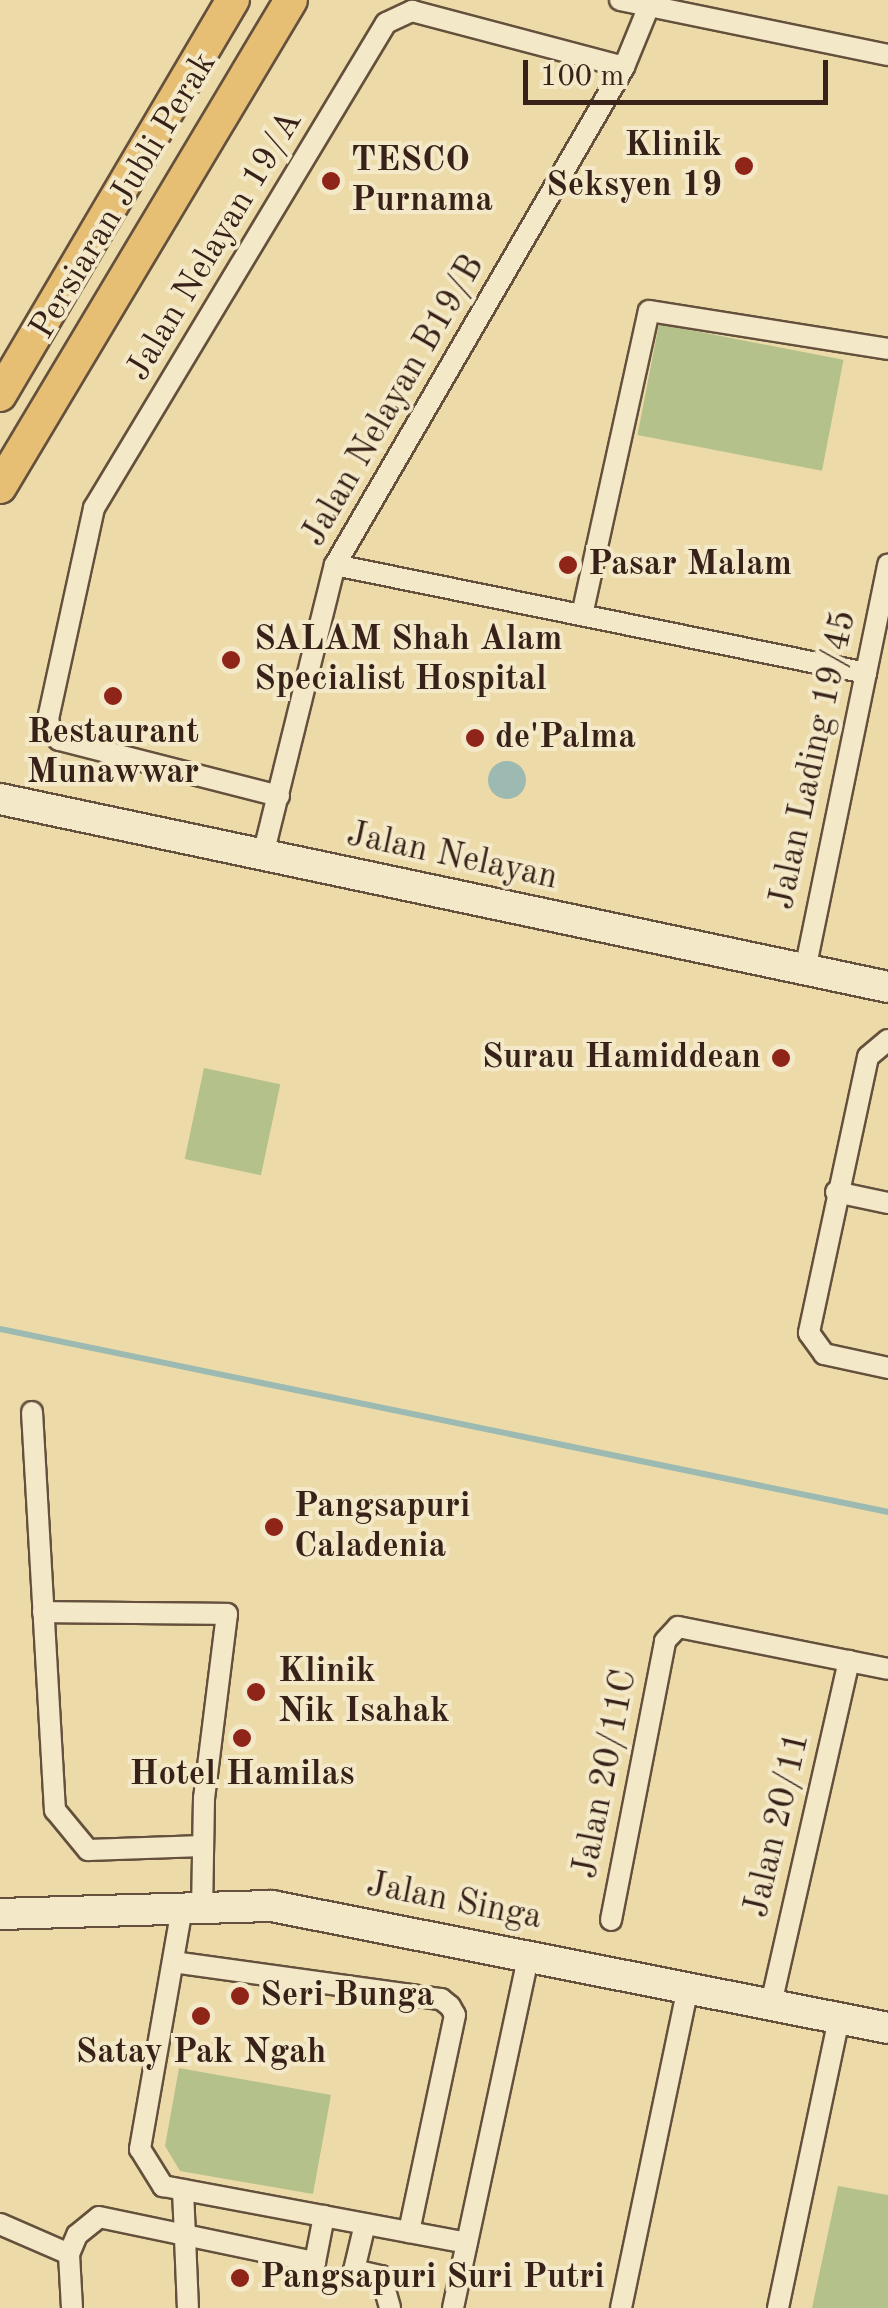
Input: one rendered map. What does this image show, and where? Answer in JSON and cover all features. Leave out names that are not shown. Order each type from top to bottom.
[{"type":"main road","name":"Persiaran Jubli Perak","points":[[0,396],[38,321],[232,0]]},
{"type":"main road","name":"Persiaran Jubli Perak","points":[[0,487],[291,0]]},
{"type":"street","points":[[620,0],[888,55]]},
{"type":"street","name":"Jalan Nelayan B19/B","points":[[263,855],[335,566],[624,67],[648,6]]},
{"type":"street","name":"Jalan Nelayan 19/A","points":[[279,796],[59,740],[48,718],[94,508],[386,23],[412,12],[624,67]]},
{"type":"street","points":[[582,615],[649,311],[888,349]]},
{"type":"street","name":"Jalan Lading 19/45","points":[[805,970],[888,564]]},
{"type":"street","points":[[335,566],[866,672]]},
{"type":"street","name":"Jalan Nelayan","points":[[0,799],[888,988]]},
{"type":"street","points":[[888,1040],[868,1057],[836,1192],[810,1334],[824,1354],[888,1368]]},
{"type":"street","points":[[836,1192],[888,1203]]},
{"type":"street","points":[[32,1412],[55,1810],[64,1828],[88,1850],[203,1846]]},
{"type":"street","points":[[44,1612],[227,1614],[203,1846],[192,1908],[173,1962],[140,2149],[163,2186],[468,2244]]},
{"type":"street","name":"Jalan 20/11C","points":[[611,1920],[665,1641],[678,1627],[849,1661]]},
{"type":"street","points":[[849,1661],[888,1669]]},
{"type":"street","name":"Jalan 20/11","points":[[771,2004],[849,1661]]},
{"type":"street","name":"Jalan Singa","points":[[0,1914],[272,1906],[888,2028]]},
{"type":"street","points":[[454,2308],[529,1954]]},
{"type":"street","points":[[173,1962],[442,1998],[450,2006],[455,2015],[409,2232]]},
{"type":"street","points":[[621,2308],[688,1987]]},
{"type":"street","points":[[778,2308],[839,2018]]},
{"type":"street","points":[[182,2190],[188,2308]]},
{"type":"street","points":[[72,2308],[70,2254],[77,2234],[99,2217],[315,2262],[324,2216]]},
{"type":"street","points":[[0,2224],[70,2254]]},
{"type":"street","points":[[365,2224],[354,2270],[381,2276],[390,2308]]},
{"type":"green space","points":[[659,324],[844,360],[822,471],[637,435]]},
{"type":"green space","points":[[204,1068],[280,1084],[261,1175],[185,1159]]},
{"type":"green space","points":[[179,2068],[331,2095],[313,2194],[180,2171],[165,2146]]},
{"type":"green space","points":[[838,2186],[888,2195],[888,2308],[812,2308]]},
{"type":"water","points":[[507,761],[520,767],[526,780],[520,793],[507,799],[494,793],[488,780],[494,767]]},
{"type":"waterway","points":[[0,1329],[888,1512]]},
{"type":"place","name":"Klinik Seksyen 19","points":[[744,166]]},
{"type":"place","name":"TESCO Purnama","points":[[331,181]]},
{"type":"place","name":"Pasar Malam","points":[[568,565]]},
{"type":"place","name":"SALAM Shah Alam Specialist Hospital","points":[[231,660]]},
{"type":"place","name":"Restaurant Munawwar","points":[[113,696]]},
{"type":"place","name":"de'Palma","points":[[475,738]]},
{"type":"place","name":"Surau Hamiddean","points":[[781,1058]]},
{"type":"place","name":"Pangsapuri Caladenia","points":[[274,1527]]},
{"type":"place","name":"Klinik Nik Isahak","points":[[256,1692]]},
{"type":"place","name":"Hotel Hamilas","points":[[242,1738]]},
{"type":"place","name":"Seri Bunga","points":[[240,1996]]},
{"type":"place","name":"Satay Pak Ngah","points":[[201,2016]]},
{"type":"place","name":"Pangsapuri Suri Putri","points":[[240,2278]]}]
